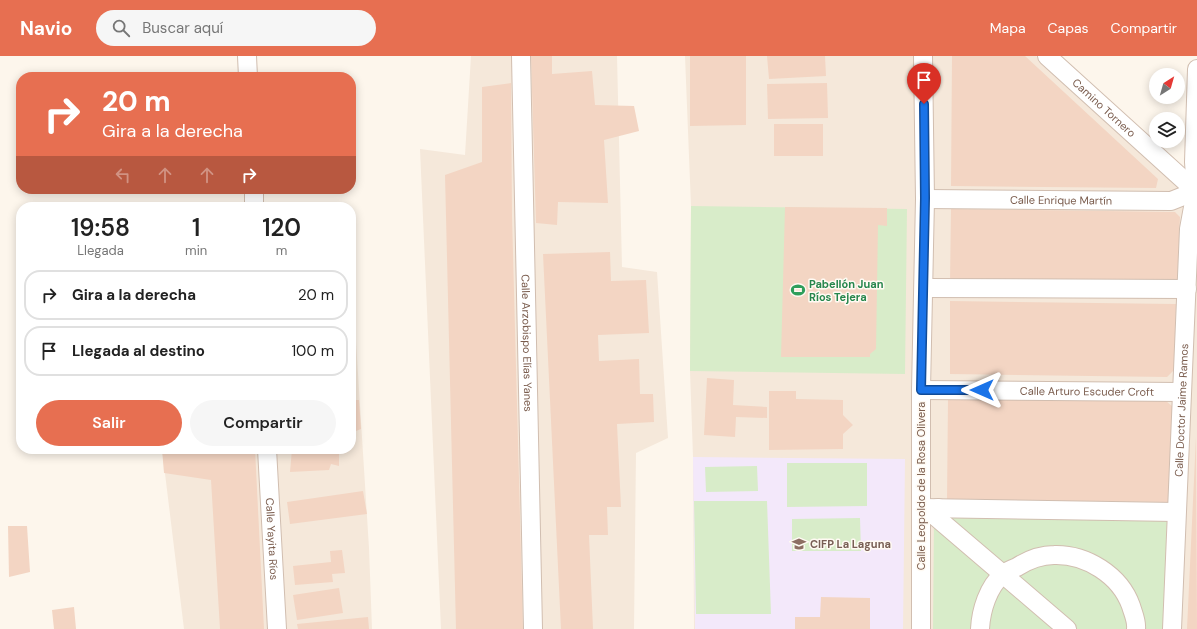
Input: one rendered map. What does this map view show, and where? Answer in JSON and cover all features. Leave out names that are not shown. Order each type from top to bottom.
[{"type":"street","points":[[247,56],[248,72]]},
{"type":"street","name":"Calle Arzobispo Elías Yanes","points":[[521,56],[533,629]]},
{"type":"street","name":"Calle Leopoldo de la Rosa Olivera","points":[[921,629],[930,508],[921,390],[925,198],[923,56]]},
{"type":"street","name":"Camino Tornero","points":[[1047,56],[1197,192]]},
{"type":"street","name":"Calle Doctor Jaime Ramos","points":[[1172,629],[1189,229],[1197,192],[1194,162],[1197,69]]},
{"type":"street","points":[[1174,172],[1194,162]]},
{"type":"street","name":"Calle Enrique Martín","points":[[925,198],[1170,201],[1197,192]]},
{"type":"street","points":[[924,288],[1187,289]]},
{"type":"street","name":"Calle Arturo Escuder Croft","points":[[921,390],[1181,392]]},
{"type":"street","name":"Calle Yayita Ríos","points":[[267,454],[277,629]]},
{"type":"street","points":[[930,508],[1176,512]]},
{"type":"street","points":[[930,508],[937,518],[1067,629]]},
{"type":"street","points":[[980,629],[983,608],[990,591],[1003,574],[1033,558],[1054,554],[1088,561],[1109,574],[1128,597],[1136,624],[1136,629]]},
{"type":"shaded area","points":[[471,56],[617,56],[622,267],[657,272],[668,438],[636,453],[634,629],[441,629],[420,149],[465,155]]},
{"type":"shaded area","points":[[685,56],[1036,56],[1197,204],[1197,629],[694,629],[693,457],[690,371],[691,206]]},
{"type":"shaded area","points":[[356,342],[369,548],[372,629],[184,629],[163,454],[356,454]]},
{"type":"shaded area","name":"CIFP La Laguna","points":[[693,457],[905,459],[903,629],[695,629]]},
{"type":"green space","name":"Pabellón Juan Ríos Tejera","points":[[691,206],[907,209],[905,374],[690,371]]},
{"type":"green space","points":[[787,463],[867,463],[867,506],[787,507]]},
{"type":"green space","points":[[757,466],[758,491],[706,492],[705,467]]},
{"type":"green space","points":[[694,501],[767,501],[771,614],[696,614]]},
{"type":"green space","points":[[934,517],[1167,520],[1163,629],[933,629]]},
{"type":"green space","points":[[860,518],[861,551],[792,551],[792,519]]},
{"type":"building","points":[[531,56],[552,56],[552,74],[592,71],[595,105],[634,106],[639,131],[604,140],[608,203],[558,202],[557,225],[536,223]]},
{"type":"building","points":[[690,56],[746,56],[746,125],[690,126]]},
{"type":"building","points":[[767,56],[825,56],[826,76],[769,79]]},
{"type":"building","points":[[952,56],[1025,56],[1158,179],[1156,188],[951,186]]},
{"type":"building","points":[[511,83],[512,216],[523,629],[456,629],[445,175],[482,162],[482,87]]},
{"type":"building","points":[[827,83],[828,118],[768,119],[767,84]]},
{"type":"building","points":[[774,124],[823,124],[823,156],[774,156]]},
{"type":"building","points":[[785,207],[887,208],[887,226],[878,225],[876,349],[870,354],[870,357],[781,357]]},
{"type":"building","points":[[951,209],[1175,212],[1180,217],[1177,285],[950,283]]},
{"type":"building","points":[[610,252],[611,281],[646,280],[649,333],[598,335],[599,361],[639,359],[640,394],[653,394],[654,422],[617,424],[621,507],[607,507],[608,535],[589,535],[593,629],[561,629],[543,254]]},
{"type":"building","points":[[950,301],[1176,304],[1174,370],[1167,377],[950,374]]},
{"type":"building","points":[[707,378],[734,380],[733,405],[767,407],[767,418],[736,417],[735,437],[704,435]]},
{"type":"building","points":[[769,391],[796,391],[796,399],[843,400],[843,415],[853,425],[843,434],[843,449],[769,450]]},
{"type":"building","points":[[948,399],[1166,401],[1173,407],[1168,502],[947,500]]},
{"type":"building","points":[[356,400],[359,400],[361,429],[356,431]]},
{"type":"building","points":[[1196,437],[1197,629],[1187,629]]},
{"type":"building","points":[[162,454],[255,454],[264,629],[220,629],[211,480],[164,473]]},
{"type":"building","points":[[292,454],[339,454],[339,466],[331,464],[329,470],[290,472]]},
{"type":"building","points":[[363,491],[367,514],[290,524],[287,502]]},
{"type":"building","points":[[8,526],[27,526],[30,572],[9,577]]},
{"type":"building","points":[[342,550],[345,573],[332,574],[333,582],[295,585],[293,566],[331,562],[330,551]]},
{"type":"building","points":[[339,588],[343,613],[297,620],[293,595]]},
{"type":"building","points":[[821,597],[870,598],[870,629],[795,629],[795,617],[820,617]]},
{"type":"building","points":[[74,607],[76,629],[54,629],[52,610]]},
{"type":"building","points":[[368,617],[369,629],[298,629],[297,624]]},
{"type":"place","name":"Pabellón Juan Ríos Tejera","points":[[798,290]]},
{"type":"place","name":"CIFP La Laguna","points":[[799,544]]},
{"type":"route","points":[[924,104],[925,198],[921,390],[982,390]]}]
